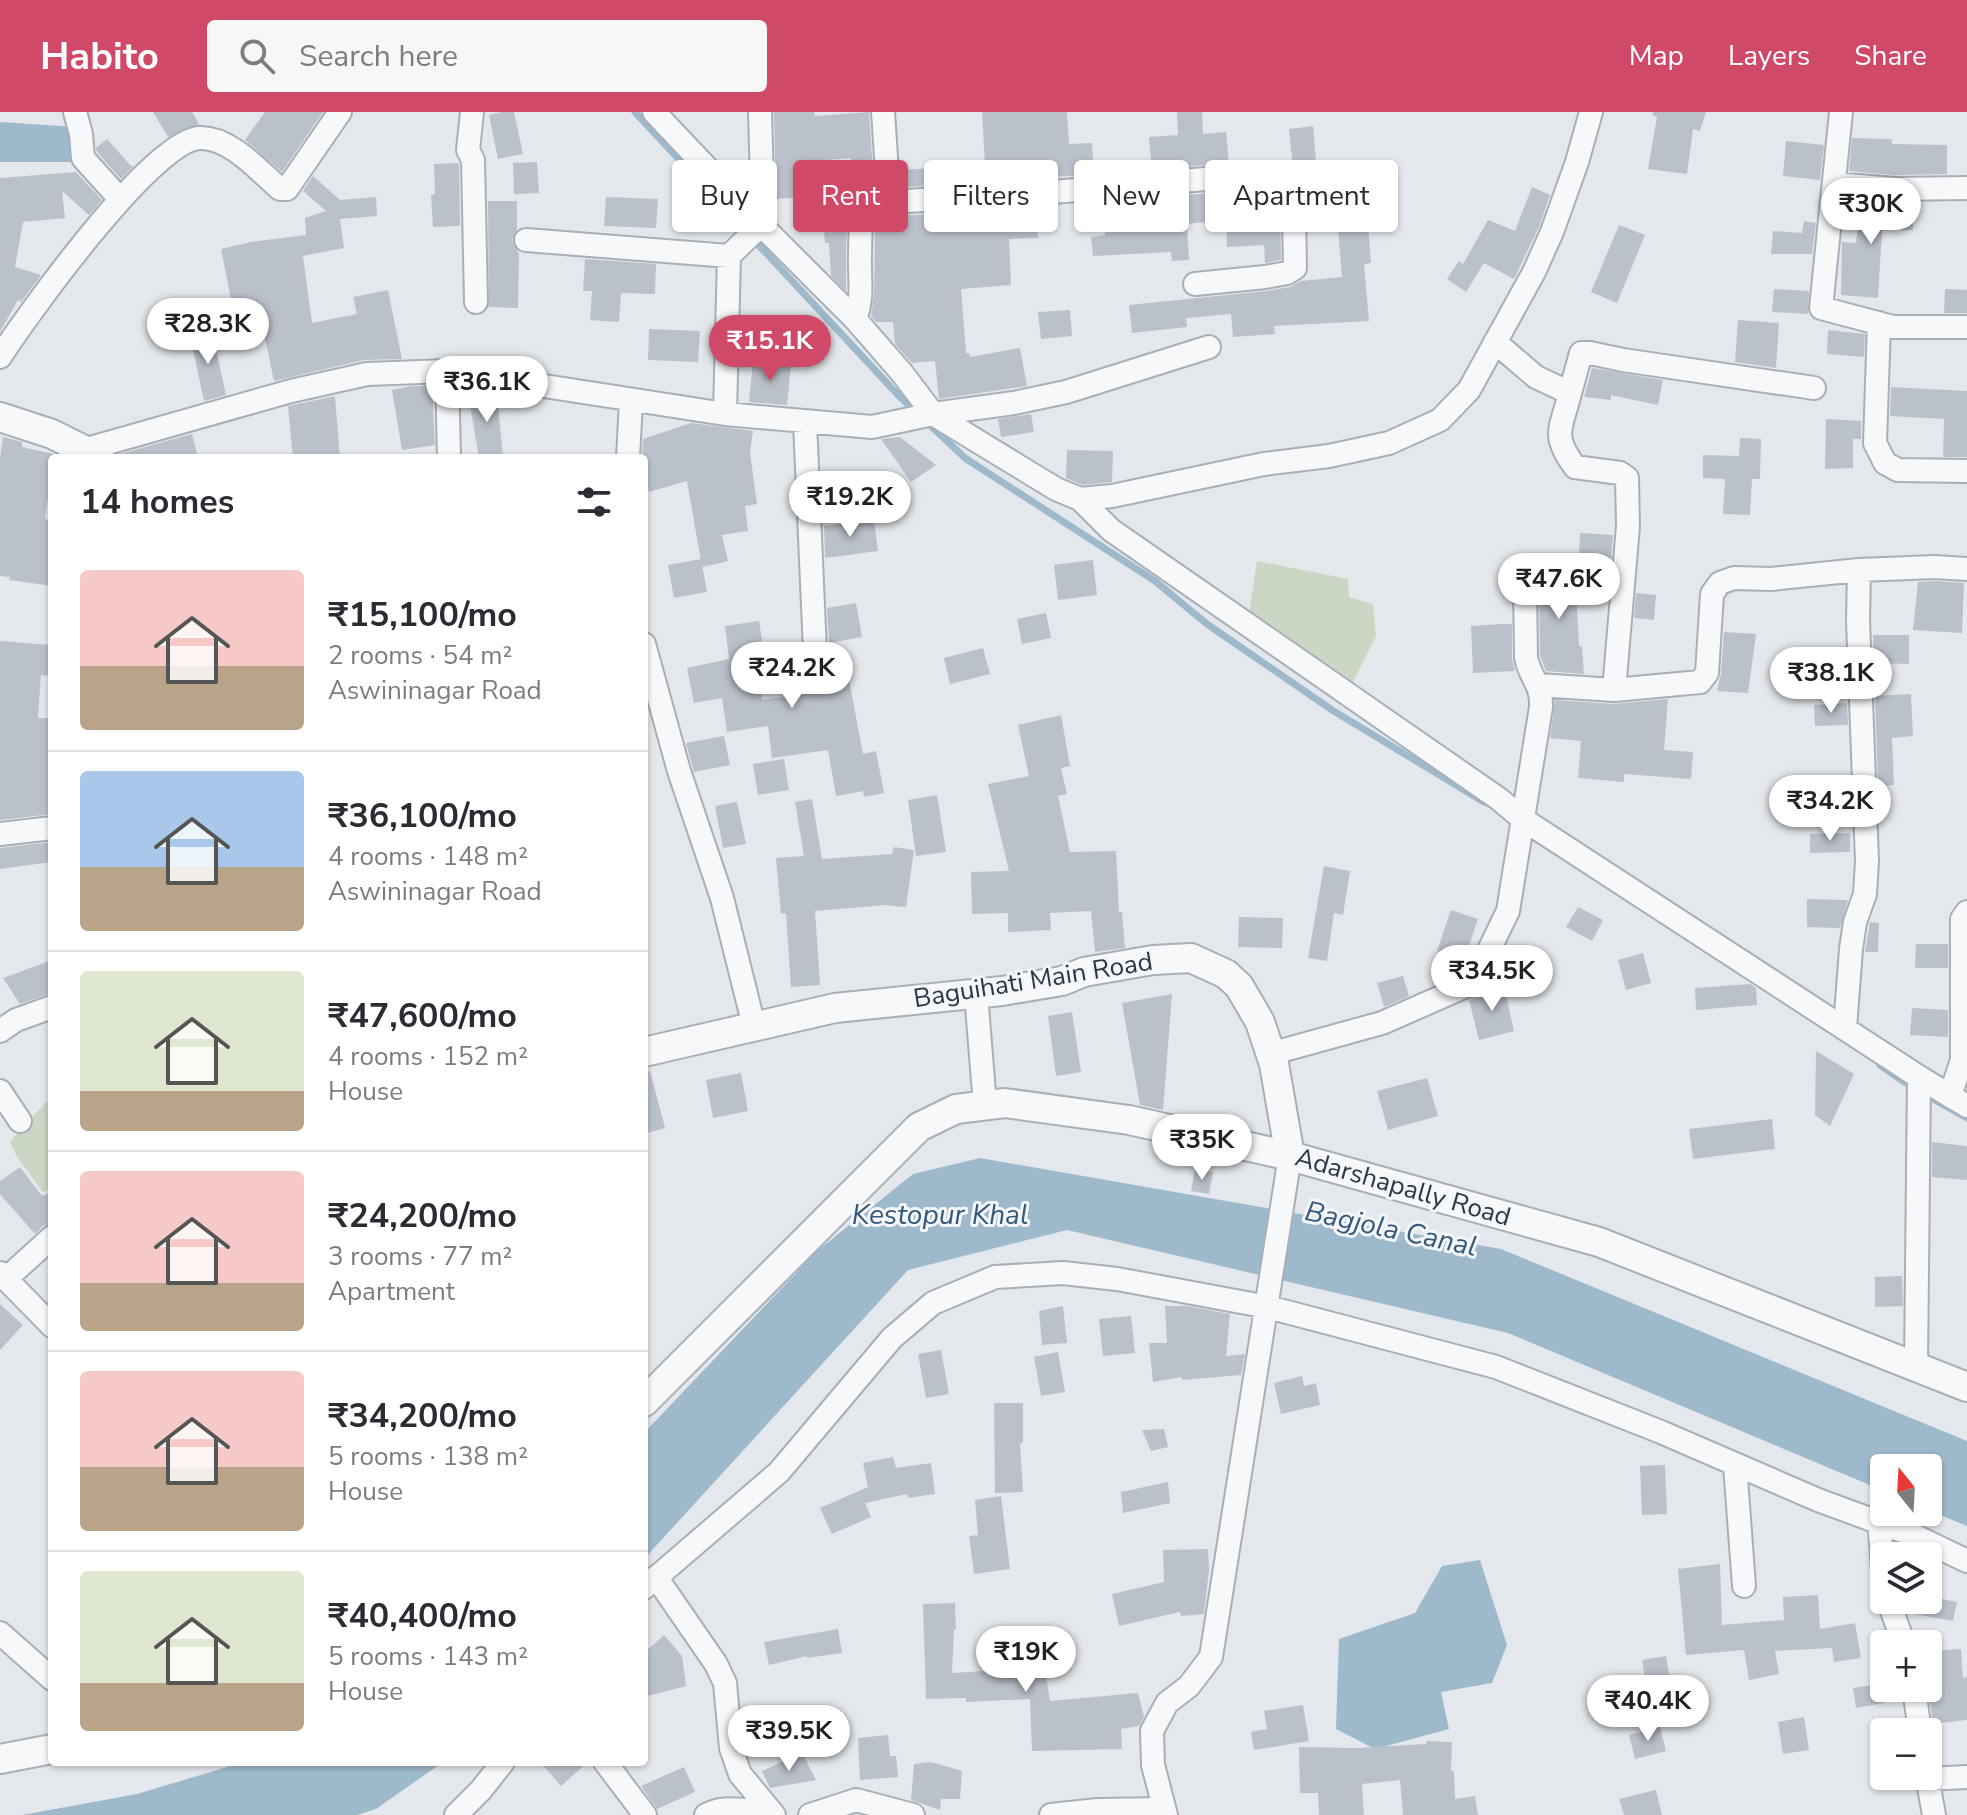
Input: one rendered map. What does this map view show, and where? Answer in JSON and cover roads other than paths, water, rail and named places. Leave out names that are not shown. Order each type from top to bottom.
[{"type":"street","points":[[75,112],[83,158],[120,199]]},
{"type":"street","points":[[0,357],[120,199],[177,148],[196,138],[213,139],[229,147],[280,189],[287,189],[340,112]]},
{"type":"street","points":[[472,112],[468,150],[473,160],[476,302]]},
{"type":"street","points":[[654,112],[748,238],[855,319],[902,373],[924,416],[1056,489],[1080,499],[1111,530],[1499,799],[1523,826],[1959,1101],[1962,919],[1967,912]]},
{"type":"street","points":[[725,414],[748,238],[764,212],[760,112]]},
{"type":"street","points":[[883,112],[886,160]]},
{"type":"street","points":[[1080,499],[1112,496],[1264,464],[1329,456],[1389,443],[1440,420],[1469,390],[1534,272],[1577,162],[1591,112]]},
{"type":"street","points":[[1841,112],[1821,308],[1893,327],[1967,327]]},
{"type":"street","points":[[908,201],[1264,174],[1278,176],[1288,183],[1294,212],[1295,268],[1265,277],[1195,284]]},
{"type":"street","points":[[1834,184],[1895,189],[1967,188]]},
{"type":"street","points":[[855,319],[862,291],[860,232]]},
{"type":"street","points":[[526,240],[748,238]]},
{"type":"street","points":[[1879,323],[1875,443],[1885,463],[1898,470],[1967,471]]},
{"type":"street","points":[[1495,342],[1536,377],[1570,393]]},
{"type":"street","points":[[0,417],[52,434],[92,454],[291,391],[367,374],[447,371],[725,414],[872,427],[1066,392],[1209,347]]},
{"type":"street","points":[[1614,690],[1628,526],[1627,478],[1620,473],[1575,467],[1560,447],[1559,437],[1581,353],[1814,388]]},
{"type":"street","points":[[447,371],[449,454]]},
{"type":"street","points":[[628,454],[631,401]]},
{"type":"street","points":[[805,422],[815,652]]},
{"type":"street","points":[[1539,685],[1614,690],[1700,682],[1707,673],[1712,594],[1720,583],[1734,578],[1771,579],[1859,570],[1935,567],[1967,569]]},
{"type":"street","points":[[1845,1028],[1851,949],[1855,922],[1865,894],[1867,861],[1859,570]]},
{"type":"street","points":[[1270,1054],[1382,1023],[1473,983],[1508,911],[1541,707],[1539,685],[1528,668],[1526,657],[1525,586]]},
{"type":"street","points":[[648,659],[679,771],[722,898],[754,1026]]},
{"type":"street","points":[[0,834],[48,828]]},
{"type":"street","name":"Baguihati Main Road","points":[[648,1051],[835,1008],[976,994],[1062,981],[1084,972],[1117,966],[1191,958],[1226,974],[1239,986],[1260,1022],[1270,1054],[1290,1156]]},
{"type":"street","points":[[976,994],[985,1105]]},
{"type":"street","points":[[0,1031],[16,1020],[48,1008]]},
{"type":"street","points":[[1916,1367],[1919,1077]]},
{"type":"street","points":[[0,1091],[20,1121]]},
{"type":"street","name":"Adarshapally Road","points":[[648,1398],[919,1127],[956,1109],[1005,1103],[1129,1120],[1290,1156],[1599,1242],[1967,1387]]},
{"type":"street","points":[[1051,1815],[1098,1810],[1165,1812],[1153,1765],[1152,1731],[1167,1703],[1189,1686],[1211,1657],[1290,1156]]},
{"type":"street","points":[[48,1240],[3,1276],[48,1322]]},
{"type":"street","points":[[772,1812],[740,1774],[731,1748],[725,1683],[716,1664],[650,1583],[779,1472],[892,1338],[933,1303],[995,1277],[1063,1273],[1117,1279],[1268,1307],[1496,1367],[1870,1518]]},
{"type":"street","points":[[1735,1465],[1744,1586]]},
{"type":"street","points":[[1889,1526],[1967,1561]]},
{"type":"street","points":[[0,1633],[48,1675]]},
{"type":"street","points":[[0,1759],[48,1750]]},
{"type":"street","points":[[456,1815],[500,1766]]},
{"type":"street","points":[[608,1766],[645,1815]]},
{"type":"street","points":[[1942,1777],[1967,1777]]},
{"type":"street","points":[[1929,1790],[1934,1815]]},
{"type":"street","points":[[810,1815],[856,1800],[913,1815]]},
{"type":"street","points":[[706,1815],[720,1808],[772,1812]]},
{"type":"water","points":[[0,122],[76,127],[76,162],[0,162]]},
{"type":"water","name":"Kestopur Khal","points":[[980,1158],[1501,1249],[1967,1441],[1967,1526],[1942,1516],[1942,1454],[1870,1454],[1870,1485],[1508,1333],[1067,1230],[908,1270],[648,1555],[648,1429],[817,1251],[913,1174]]},
{"type":"water","points":[[1480,1560],[1507,1645],[1492,1683],[1441,1692],[1449,1729],[1375,1749],[1336,1729],[1339,1639],[1415,1613],[1442,1566]]},
{"type":"water","points":[[231,1766],[437,1766],[376,1809],[357,1815],[22,1815],[137,1794]]},
{"type":"waterway","points":[[635,112],[900,397],[965,458],[1155,581],[1207,624],[1332,710],[1484,802]]},
{"type":"waterway","points":[[1880,1065],[1906,1083]]},
{"type":"waterway","points":[[1935,1100],[1967,1118]]},
{"type":"water label","name":"Bagjola Canal","points":[[1391,1229]]}]
